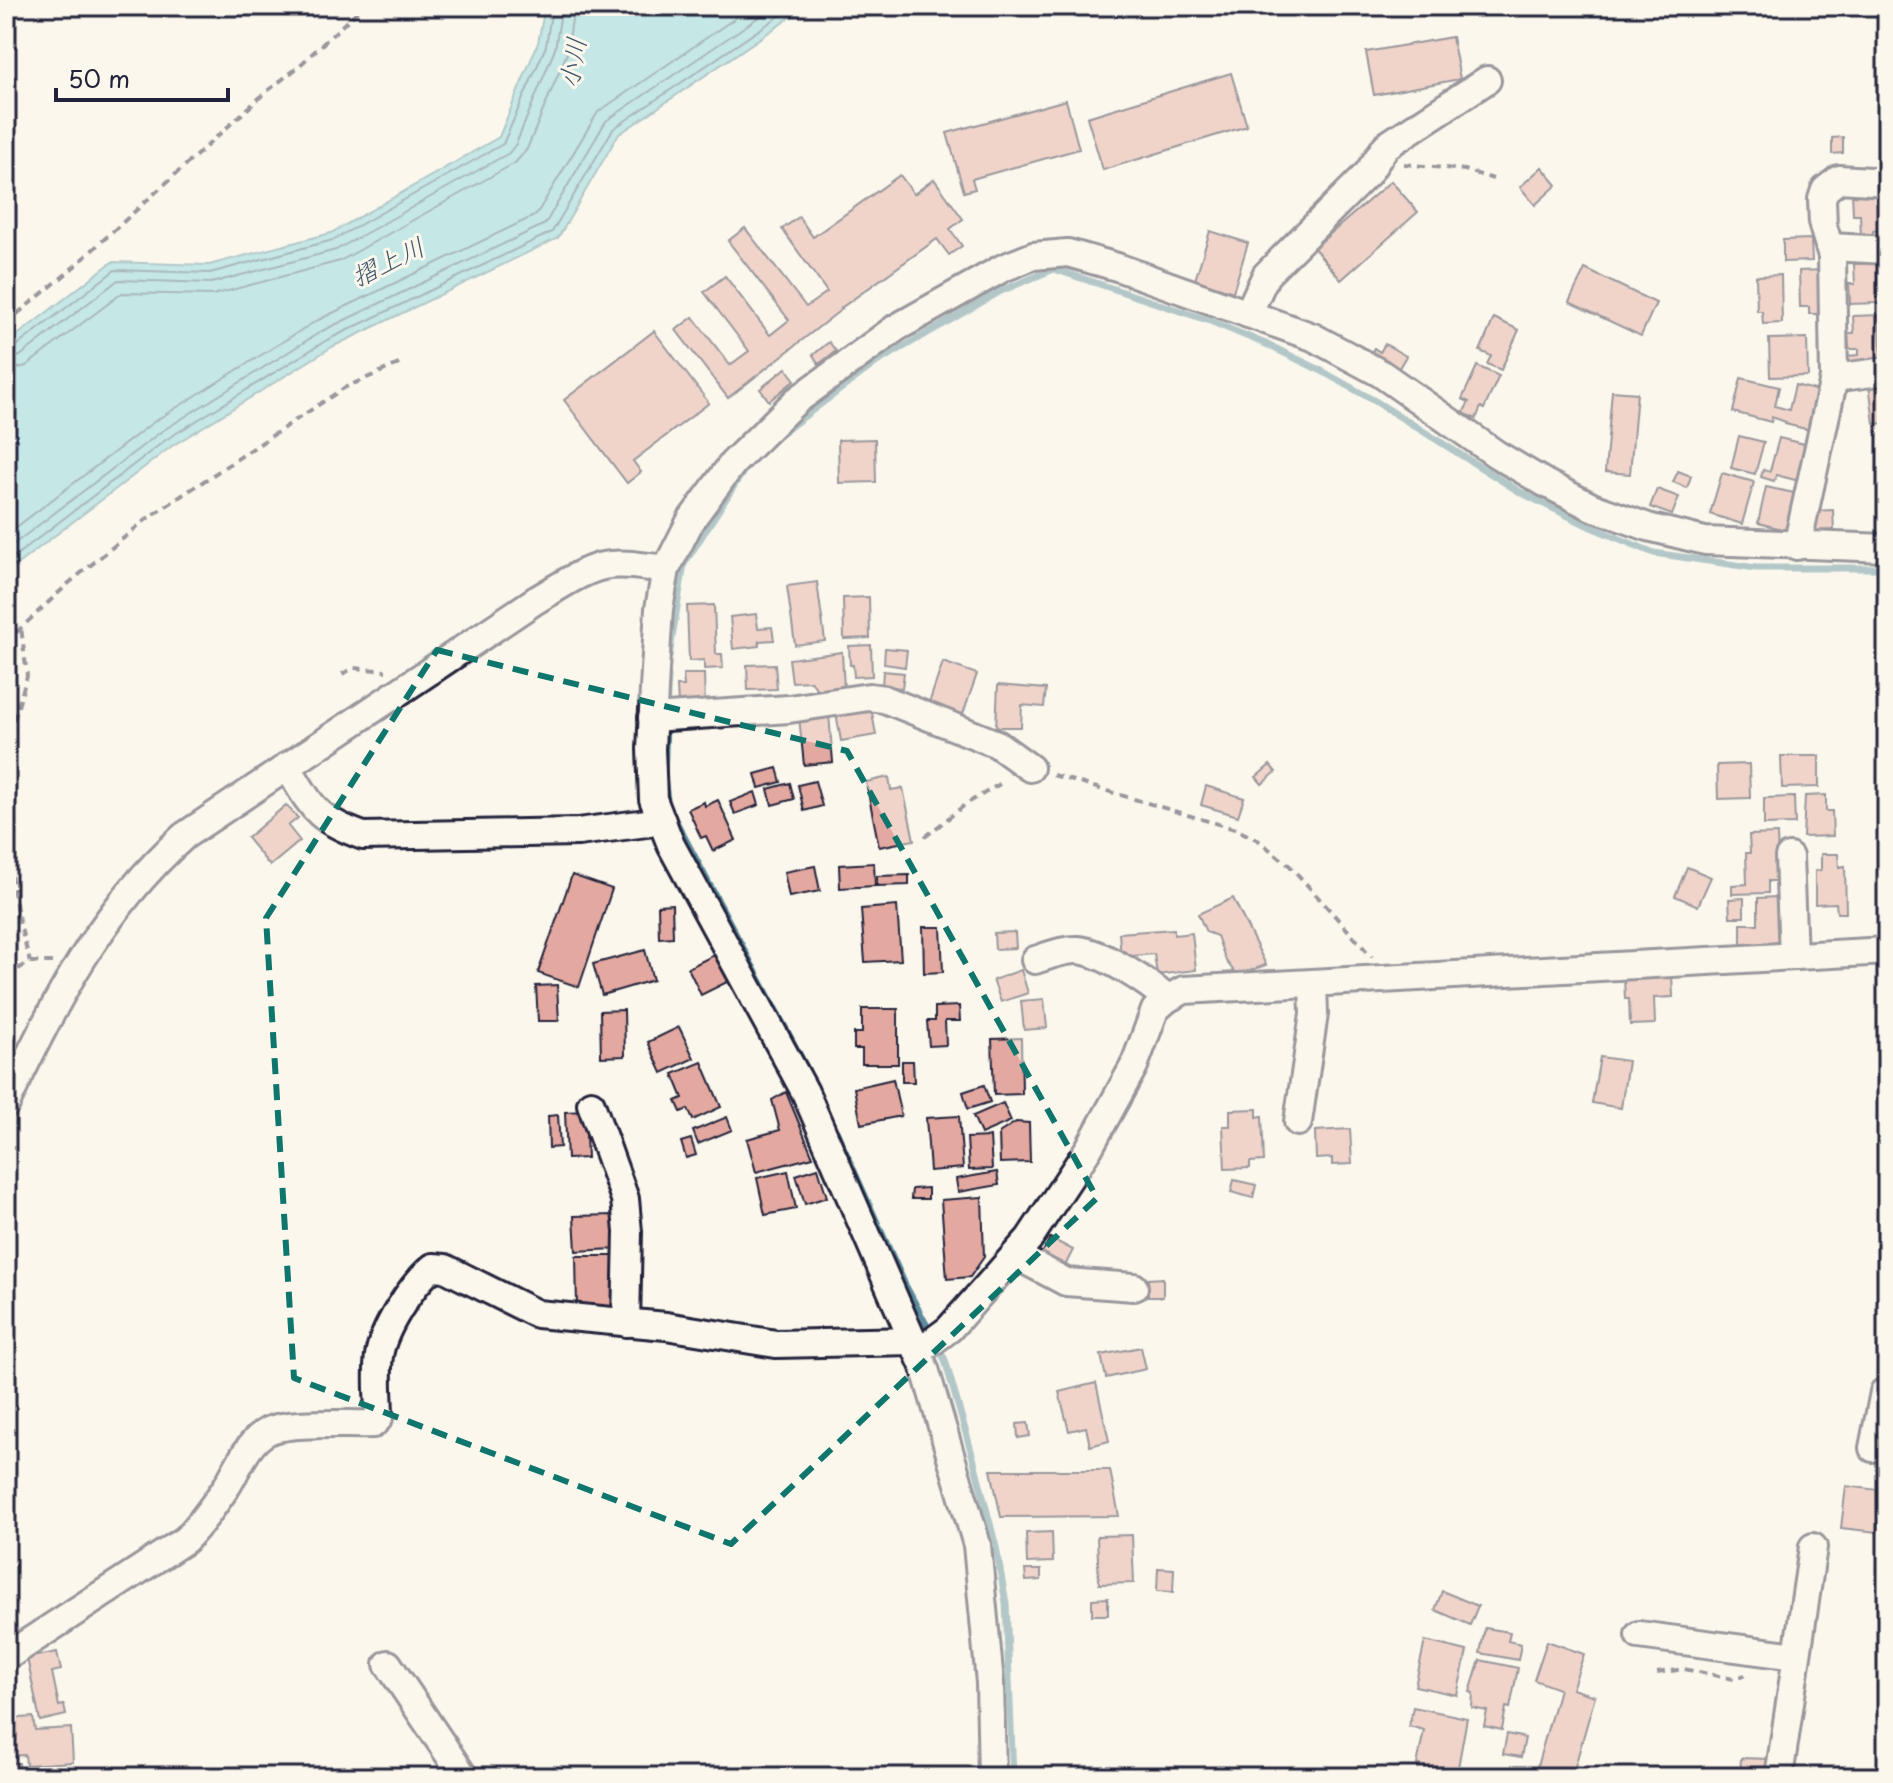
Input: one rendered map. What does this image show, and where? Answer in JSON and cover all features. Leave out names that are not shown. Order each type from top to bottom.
[{"type":"street","points":[[1248,314],[1266,275],[1368,173],[1386,146],[1487,80]]},
{"type":"street","points":[[1797,546],[1834,378],[1830,247],[1823,226],[1822,199],[1825,190],[1839,179],[1887,182]]},
{"type":"street","points":[[1830,247],[1887,250]]},
{"type":"street","points":[[992,1777],[990,1683],[977,1545],[918,1347],[805,1092],[671,845],[653,799],[661,718],[659,609],[666,569],[691,520],[733,463],[796,401],[896,328],[1003,268],[1033,256],[1068,253],[1117,267],[1313,337],[1380,373],[1496,454],[1592,507],[1648,527],[1705,541],[1887,548]]},
{"type":"street","points":[[1834,378],[1887,371]]},
{"type":"street","points":[[6,1104],[38,1036],[121,900],[150,866],[184,836],[536,600],[602,566],[626,564],[666,569]]},
{"type":"street","points":[[661,718],[789,709],[869,697],[884,699],[997,744],[1030,768]]},
{"type":"street","points":[[287,766],[315,811],[334,825],[363,836],[578,832],[662,821]]},
{"type":"street","points":[[1789,857],[1793,955]]},
{"type":"street","points":[[1035,960],[1069,950],[1089,952],[1153,987],[1167,999]]},
{"type":"street","points":[[6,1657],[185,1540],[224,1490],[254,1442],[266,1432],[283,1427],[373,1424],[379,1418],[379,1352],[419,1278],[433,1267],[445,1268],[537,1314],[666,1326],[776,1344],[918,1347],[949,1329],[1029,1239],[1089,1148],[1134,1066],[1155,1010],[1184,990],[1887,951]]},
{"type":"street","points":[[1298,1122],[1314,1014],[1313,983]]},
{"type":"street","points":[[591,1104],[625,1199],[628,1232],[626,1323]]},
{"type":"street","points":[[1015,1255],[1066,1282],[1134,1287]]},
{"type":"street","points":[[1873,1448],[1884,1392],[1887,1393]]},
{"type":"street","points":[[1779,1777],[1813,1547]]},
{"type":"street","points":[[1639,1635],[1796,1656]]},
{"type":"street","points":[[388,1664],[464,1777]]},
{"type":"path","points":[[6,323],[66,274],[363,6]]},
{"type":"path","points":[[1380,155],[1400,164],[1465,170],[1493,179]]},
{"type":"path","points":[[6,642],[69,583],[148,518],[344,388],[401,363]]},
{"type":"path","points":[[6,747],[27,676],[21,627]]},
{"type":"path","points":[[925,837],[966,804],[1030,768],[1235,829],[1258,840],[1290,866],[1366,947],[1387,979]]},
{"type":"path","points":[[6,847],[30,962]]},
{"type":"path","points":[[6,976],[30,962],[80,963]]},
{"type":"highlighted area","points":[[437,650],[847,751],[1097,1198],[731,1544],[294,1378],[266,918]]},
{"type":"water","points":[[545,6],[652,6],[654,11],[659,6],[819,6],[794,15],[618,135],[558,238],[332,347],[172,446],[6,573],[6,344],[112,262],[209,265],[331,233],[499,137],[538,43]]},
{"type":"building","points":[[1452,37],[1460,79],[1374,95],[1366,52]]},
{"type":"building","points":[[1231,73],[1247,126],[1103,170],[1087,117]]},
{"type":"building","points":[[1066,100],[1079,149],[972,179],[975,189],[964,192],[947,133]]},
{"type":"building","points":[[1843,137],[1843,153],[1832,154],[1832,138]]},
{"type":"building","points":[[1542,167],[1557,185],[1535,205],[1520,187]]},
{"type":"building","points":[[900,175],[914,194],[934,179],[963,219],[950,229],[962,246],[949,255],[937,239],[841,308],[728,398],[676,330],[693,317],[730,365],[749,351],[704,292],[725,276],[770,335],[789,320],[728,241],[745,228],[806,307],[827,292],[782,229],[799,217],[813,237]]},
{"type":"building","points":[[1391,181],[1418,212],[1341,280],[1314,248]]},
{"type":"building","points":[[1883,191],[1884,230],[1873,231],[1873,237],[1861,237],[1860,215],[1853,215],[1852,192]]},
{"type":"building","points":[[1210,231],[1248,243],[1233,292],[1195,280]]},
{"type":"building","points":[[1811,239],[1812,261],[1783,262],[1783,240]]},
{"type":"building","points":[[1877,263],[1878,303],[1850,304],[1849,284],[1855,284],[1854,264]]},
{"type":"building","points":[[1585,269],[1656,303],[1641,336],[1569,302]]},
{"type":"building","points":[[1823,270],[1825,314],[1809,314],[1809,307],[1800,307],[1799,271]]},
{"type":"building","points":[[1781,275],[1782,323],[1763,324],[1762,311],[1757,311],[1756,276]]},
{"type":"building","points":[[1879,315],[1882,358],[1871,358],[1871,364],[1847,365],[1846,356],[1859,355],[1859,349],[1849,349],[1848,334],[1854,333],[1853,316]]},
{"type":"building","points":[[1494,318],[1519,330],[1501,370],[1487,364],[1491,356],[1480,351]]},
{"type":"building","points":[[654,331],[709,403],[633,461],[641,472],[627,483],[564,400]]},
{"type":"building","points":[[1807,338],[1808,376],[1770,377],[1769,339]]},
{"type":"building","points":[[829,342],[836,351],[819,364],[813,355]]},
{"type":"building","points":[[1385,344],[1406,356],[1396,373],[1369,357],[1374,348],[1380,352]]},
{"type":"building","points":[[1477,366],[1499,376],[1476,419],[1463,413],[1469,402],[1462,399]]},
{"type":"building","points":[[786,368],[795,380],[769,401],[760,389]]},
{"type":"building","points":[[1741,378],[1779,387],[1775,406],[1789,410],[1795,385],[1823,392],[1814,431],[1785,424],[1772,417],[1771,422],[1733,412]]},
{"type":"building","points":[[1887,381],[1887,423],[1874,424],[1869,383]]},
{"type":"building","points":[[1612,391],[1637,393],[1630,474],[1605,472]]},
{"type":"building","points":[[1739,436],[1764,442],[1755,474],[1731,468]]},
{"type":"building","points":[[1779,438],[1808,445],[1799,481],[1776,475],[1774,481],[1761,477],[1763,469],[1770,471]]},
{"type":"building","points":[[875,439],[876,482],[839,483],[838,440]]},
{"type":"building","points":[[1678,471],[1691,476],[1687,488],[1673,482]]},
{"type":"building","points":[[1722,473],[1754,482],[1742,524],[1710,514]]},
{"type":"building","points":[[1766,487],[1794,493],[1786,530],[1758,523]]},
{"type":"building","points":[[1657,489],[1679,497],[1672,515],[1650,507]]},
{"type":"building","points":[[1833,510],[1834,530],[1814,531],[1813,511]]},
{"type":"building","points":[[817,582],[825,641],[795,645],[787,586]]},
{"type":"building","points":[[869,597],[870,638],[844,639],[843,598]]},
{"type":"building","points":[[714,605],[716,654],[722,654],[723,668],[704,669],[704,660],[689,661],[687,606]]},
{"type":"building","points":[[756,614],[758,628],[772,627],[774,640],[759,641],[759,646],[733,649],[730,617]]},
{"type":"building","points":[[871,645],[872,676],[854,677],[849,646]]},
{"type":"building","points":[[885,648],[907,650],[905,667],[884,664]]},
{"type":"building","points":[[842,652],[844,690],[818,691],[811,681],[792,682],[789,659]]},
{"type":"building","points":[[943,662],[977,674],[963,714],[929,703]]},
{"type":"building","points":[[775,664],[777,689],[748,690],[747,665]]},
{"type":"building","points":[[883,671],[904,673],[902,688],[882,686]]},
{"type":"building","points":[[683,674],[704,674],[705,704],[678,705],[677,686],[684,686]]},
{"type":"building","points":[[998,685],[1046,689],[1044,707],[1022,705],[1021,727],[996,727]]},
{"type":"building","points":[[871,707],[876,735],[841,741],[836,713]]},
{"type":"building","points":[[829,714],[833,762],[804,765],[799,717]]},
{"type":"building","points":[[1781,756],[1819,756],[1819,787],[1782,788]]},
{"type":"building","points":[[1749,764],[1750,798],[1718,799],[1717,765]]},
{"type":"building","points":[[1270,765],[1276,772],[1262,784],[1256,777]]},
{"type":"building","points":[[777,768],[781,782],[759,788],[755,774]]},
{"type":"building","points":[[889,777],[891,790],[903,788],[914,840],[879,847],[866,782]]},
{"type":"building","points":[[815,781],[822,806],[804,811],[798,785]]},
{"type":"building","points":[[790,783],[794,799],[772,805],[768,789]]},
{"type":"building","points":[[1206,786],[1244,798],[1238,816],[1201,805]]},
{"type":"building","points":[[755,792],[759,805],[735,814],[730,802]]},
{"type":"building","points":[[1826,795],[1826,811],[1832,811],[1833,836],[1803,837],[1805,796]]},
{"type":"building","points":[[1794,797],[1795,824],[1764,825],[1764,798]]},
{"type":"building","points":[[718,800],[736,840],[713,851],[706,836],[701,838],[688,809]]},
{"type":"building","points":[[286,805],[298,818],[288,826],[300,841],[270,866],[247,838]]},
{"type":"building","points":[[1777,834],[1779,881],[1768,881],[1768,893],[1732,894],[1732,885],[1747,884],[1749,835]]},
{"type":"building","points":[[1821,854],[1838,854],[1839,867],[1845,866],[1846,913],[1837,913],[1836,903],[1815,904],[1815,871],[1821,870]]},
{"type":"building","points":[[874,863],[875,886],[840,888],[839,865]]},
{"type":"building","points":[[815,866],[820,891],[789,897],[784,872]]},
{"type":"building","points":[[1687,867],[1711,877],[1698,906],[1675,896]]},
{"type":"building","points":[[572,875],[612,889],[579,987],[538,973]]},
{"type":"building","points":[[909,875],[909,885],[877,886],[877,876]]},
{"type":"building","points":[[1777,897],[1778,944],[1741,945],[1741,924],[1758,924],[1758,898]]},
{"type":"building","points":[[1233,898],[1266,965],[1237,975],[1226,961],[1217,936],[1206,932],[1198,914]]},
{"type":"building","points":[[1744,898],[1744,917],[1730,917],[1729,899]]},
{"type":"building","points":[[672,904],[673,937],[659,938],[658,905]]},
{"type":"building","points":[[897,906],[901,960],[865,962],[861,909]]},
{"type":"building","points":[[923,927],[941,927],[943,972],[924,973]]},
{"type":"building","points":[[1174,929],[1174,935],[1192,933],[1196,970],[1157,975],[1154,954],[1121,957],[1119,933]]},
{"type":"building","points":[[1015,932],[1016,948],[995,949],[994,933]]},
{"type":"building","points":[[645,950],[653,980],[602,995],[593,964]]},
{"type":"building","points":[[716,954],[729,981],[701,995],[688,968]]},
{"type":"building","points":[[1021,970],[1028,993],[1001,1002],[993,980]]},
{"type":"building","points":[[1672,974],[1673,997],[1654,998],[1655,1024],[1630,1025],[1624,977]]},
{"type":"building","points":[[557,985],[559,1021],[538,1021],[536,986]]},
{"type":"building","points":[[1044,999],[1047,1028],[1024,1030],[1021,1001]]},
{"type":"building","points":[[959,1006],[960,1021],[945,1021],[946,1045],[929,1046],[927,1021],[935,1021],[935,1007]]},
{"type":"building","points":[[862,1009],[898,1009],[898,1064],[862,1064],[862,1049],[854,1049],[854,1033],[862,1033]]},
{"type":"building","points":[[624,1010],[625,1056],[601,1057],[600,1011]]},
{"type":"building","points":[[679,1027],[694,1058],[662,1073],[648,1042]]},
{"type":"building","points":[[1021,1038],[1022,1094],[994,1095],[992,1039]]},
{"type":"building","points":[[1600,1057],[1628,1061],[1621,1108],[1592,1103]]},
{"type":"building","points":[[902,1061],[913,1061],[914,1082],[902,1082]]},
{"type":"building","points":[[702,1062],[721,1107],[693,1120],[688,1109],[681,1112],[676,1101],[683,1098],[673,1074]]},
{"type":"building","points":[[893,1079],[901,1116],[861,1124],[854,1088]]},
{"type":"building","points":[[984,1085],[990,1102],[968,1109],[963,1092]]},
{"type":"building","points":[[786,1092],[813,1157],[756,1172],[747,1139],[780,1130],[772,1100]]},
{"type":"building","points":[[1003,1103],[1011,1121],[981,1134],[973,1116]]},
{"type":"building","points":[[1257,1109],[1257,1117],[1262,1116],[1264,1161],[1250,1162],[1250,1168],[1225,1169],[1223,1126],[1230,1126],[1230,1110]]},
{"type":"building","points":[[585,1111],[587,1158],[567,1159],[565,1112]]},
{"type":"building","points":[[558,1115],[560,1147],[549,1148],[548,1116]]},
{"type":"building","points":[[959,1116],[963,1168],[930,1171],[926,1118]]},
{"type":"building","points":[[727,1117],[732,1130],[698,1144],[693,1131]]},
{"type":"building","points":[[1016,1122],[1029,1123],[1030,1162],[1000,1163],[999,1133]]},
{"type":"building","points":[[1350,1129],[1352,1164],[1332,1165],[1332,1158],[1316,1159],[1315,1131]]},
{"type":"building","points":[[990,1137],[992,1169],[969,1170],[967,1138]]},
{"type":"building","points":[[691,1139],[696,1155],[686,1158],[681,1142]]},
{"type":"building","points":[[818,1168],[827,1197],[805,1204],[796,1175]]},
{"type":"building","points":[[788,1171],[796,1209],[765,1215],[757,1178]]},
{"type":"building","points":[[997,1172],[999,1185],[958,1192],[956,1179]]},
{"type":"building","points":[[1234,1180],[1256,1185],[1253,1198],[1231,1192]]},
{"type":"building","points":[[928,1188],[928,1199],[911,1199],[912,1189]]},
{"type":"building","points":[[982,1197],[984,1257],[970,1277],[947,1279],[941,1200]]},
{"type":"building","points":[[614,1215],[615,1249],[576,1251],[574,1216]]},
{"type":"building","points":[[1050,1238],[1073,1250],[1065,1266],[1042,1254]]},
{"type":"building","points":[[576,1256],[614,1256],[615,1307],[577,1308]]},
{"type":"building","points":[[1163,1278],[1163,1297],[1148,1297],[1148,1279]]},
{"type":"building","points":[[1141,1347],[1146,1369],[1106,1378],[1101,1355]]},
{"type":"building","points":[[1096,1383],[1109,1441],[1090,1446],[1086,1427],[1069,1431],[1059,1392]]},
{"type":"building","points":[[1028,1423],[1030,1436],[1018,1438],[1017,1424]]},
{"type":"building","points":[[991,1470],[1110,1470],[1119,1516],[1001,1517]]},
{"type":"building","points":[[1887,1484],[1887,1524],[1878,1523],[1877,1532],[1841,1528],[1846,1486],[1886,1491]]},
{"type":"building","points":[[1052,1532],[1053,1562],[1027,1563],[1026,1533]]},
{"type":"building","points":[[1132,1535],[1134,1583],[1099,1584],[1097,1536]]},
{"type":"building","points":[[1158,1568],[1174,1569],[1173,1592],[1157,1591]]},
{"type":"building","points":[[1025,1570],[1041,1570],[1041,1580],[1026,1581]]},
{"type":"building","points":[[1442,1591],[1478,1606],[1470,1625],[1435,1610]]},
{"type":"building","points":[[1108,1598],[1108,1615],[1092,1615],[1092,1599]]},
{"type":"building","points":[[1485,1628],[1510,1632],[1508,1641],[1521,1644],[1518,1660],[1480,1653]]},
{"type":"building","points":[[1425,1641],[1467,1651],[1457,1695],[1415,1686]]},
{"type":"building","points":[[1547,1641],[1584,1654],[1572,1689],[1595,1696],[1572,1777],[1534,1777],[1559,1689],[1534,1680]]},
{"type":"building","points":[[57,1652],[61,1670],[52,1672],[59,1706],[64,1705],[66,1715],[40,1721],[27,1658]]},
{"type":"building","points":[[1480,1660],[1518,1668],[1502,1730],[1484,1726],[1487,1711],[1472,1708],[1473,1693],[1470,1692]]},
{"type":"building","points":[[1413,1707],[1467,1718],[1457,1773],[1417,1765],[1424,1730],[1409,1726]]},
{"type":"building","points":[[33,1717],[35,1730],[71,1728],[73,1762],[26,1765],[25,1755],[6,1756],[6,1719]]},
{"type":"building","points":[[1507,1734],[1525,1738],[1521,1757],[1503,1754]]},
{"type":"building","points":[[1741,1758],[1769,1759],[1769,1777],[1740,1777]]},
{"type":"building","points":[[6,1763],[19,1763],[20,1777],[6,1777]]},
{"type":"waterway","points":[[774,439],[877,362],[1001,291],[1054,269],[1210,321],[1268,345],[1375,401],[1520,492],[1591,527],[1654,553],[1756,568],[1887,568]]},
{"type":"waterway","points":[[669,656],[684,564],[748,464]]},
{"type":"waterway","points":[[666,711],[668,676]]},
{"type":"waterway","points":[[666,724],[664,778],[668,807]]},
{"type":"waterway","points":[[674,818],[807,1069]]},
{"type":"waterway","points":[[836,1131],[905,1285],[945,1360],[974,1461],[996,1547],[1006,1603],[1013,1777]]},
{"type":"water label","name":"小川","points":[[573,63]]},
{"type":"water label","name":"摺上川","points":[[388,262]]}]
